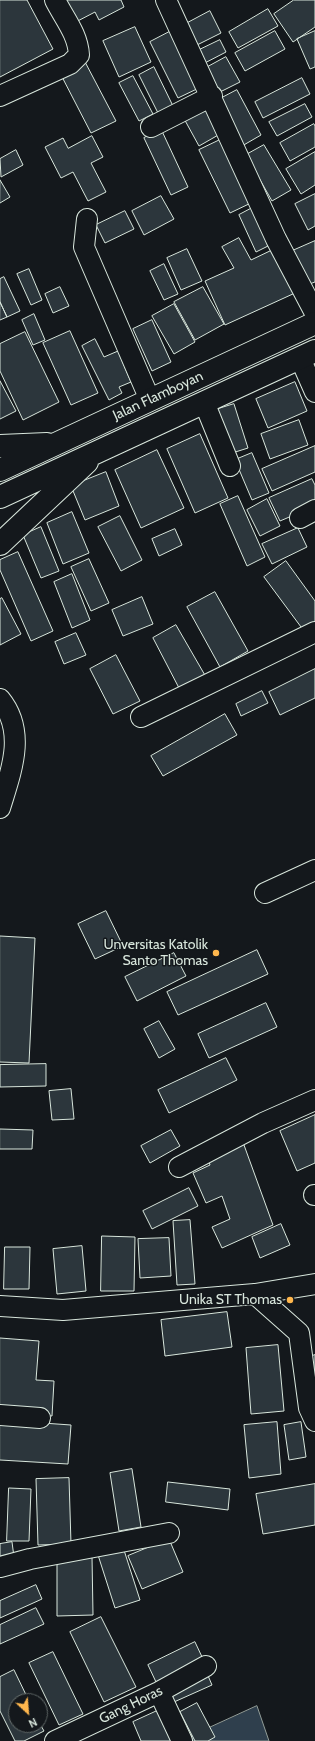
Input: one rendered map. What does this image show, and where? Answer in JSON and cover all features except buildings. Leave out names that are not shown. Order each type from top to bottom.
[{"type":"main road","name":"Jalan Flamboyan","points":[[0,470],[315,322]]},
{"type":"main road","name":"Jalan Flamboyan","points":[[0,497],[307,354]]},
{"type":"main road","points":[[213,370],[225,392]]},
{"type":"main road","points":[[0,446],[57,443]]},
{"type":"main road","points":[[0,544],[100,450]]},
{"type":"street","points":[[0,96],[70,64],[79,55],[79,47],[75,36],[55,0]]},
{"type":"street","points":[[166,0],[212,96],[276,239],[315,313]]},
{"type":"street","points":[[151,127],[212,96]]},
{"type":"street","points":[[86,220],[84,247],[150,400]]},
{"type":"street","points":[[307,354],[315,392]]},
{"type":"street","points":[[204,402],[230,466]]},
{"type":"street","points":[[141,717],[315,632]]},
{"type":"street","points":[[0,699],[14,723],[16,745],[11,772],[0,808]]},
{"type":"street","points":[[265,893],[315,870]]},
{"type":"street","points":[[179,1167],[263,1123],[315,1100]]},
{"type":"street","points":[[0,1306],[63,1310],[255,1294],[315,1284]]},
{"type":"street","points":[[255,1294],[307,1332],[309,1408],[315,1421]]},
{"type":"street","points":[[0,1415],[40,1418]]},
{"type":"street","points":[[0,1567],[37,1558],[169,1533]]},
{"type":"street","name":"Gang Horas","points":[[55,1741],[159,1692],[206,1666]]},
{"type":"street","points":[[159,1692],[182,1741]]},
{"type":"water","points":[[257,1706],[269,1741],[180,1741]]},
{"type":"place","name":"Unversitas Katolik Santo Thomas","points":[[216,953]]},
{"type":"place","name":"Unika ST Thomas","points":[[290,1300]]}]
